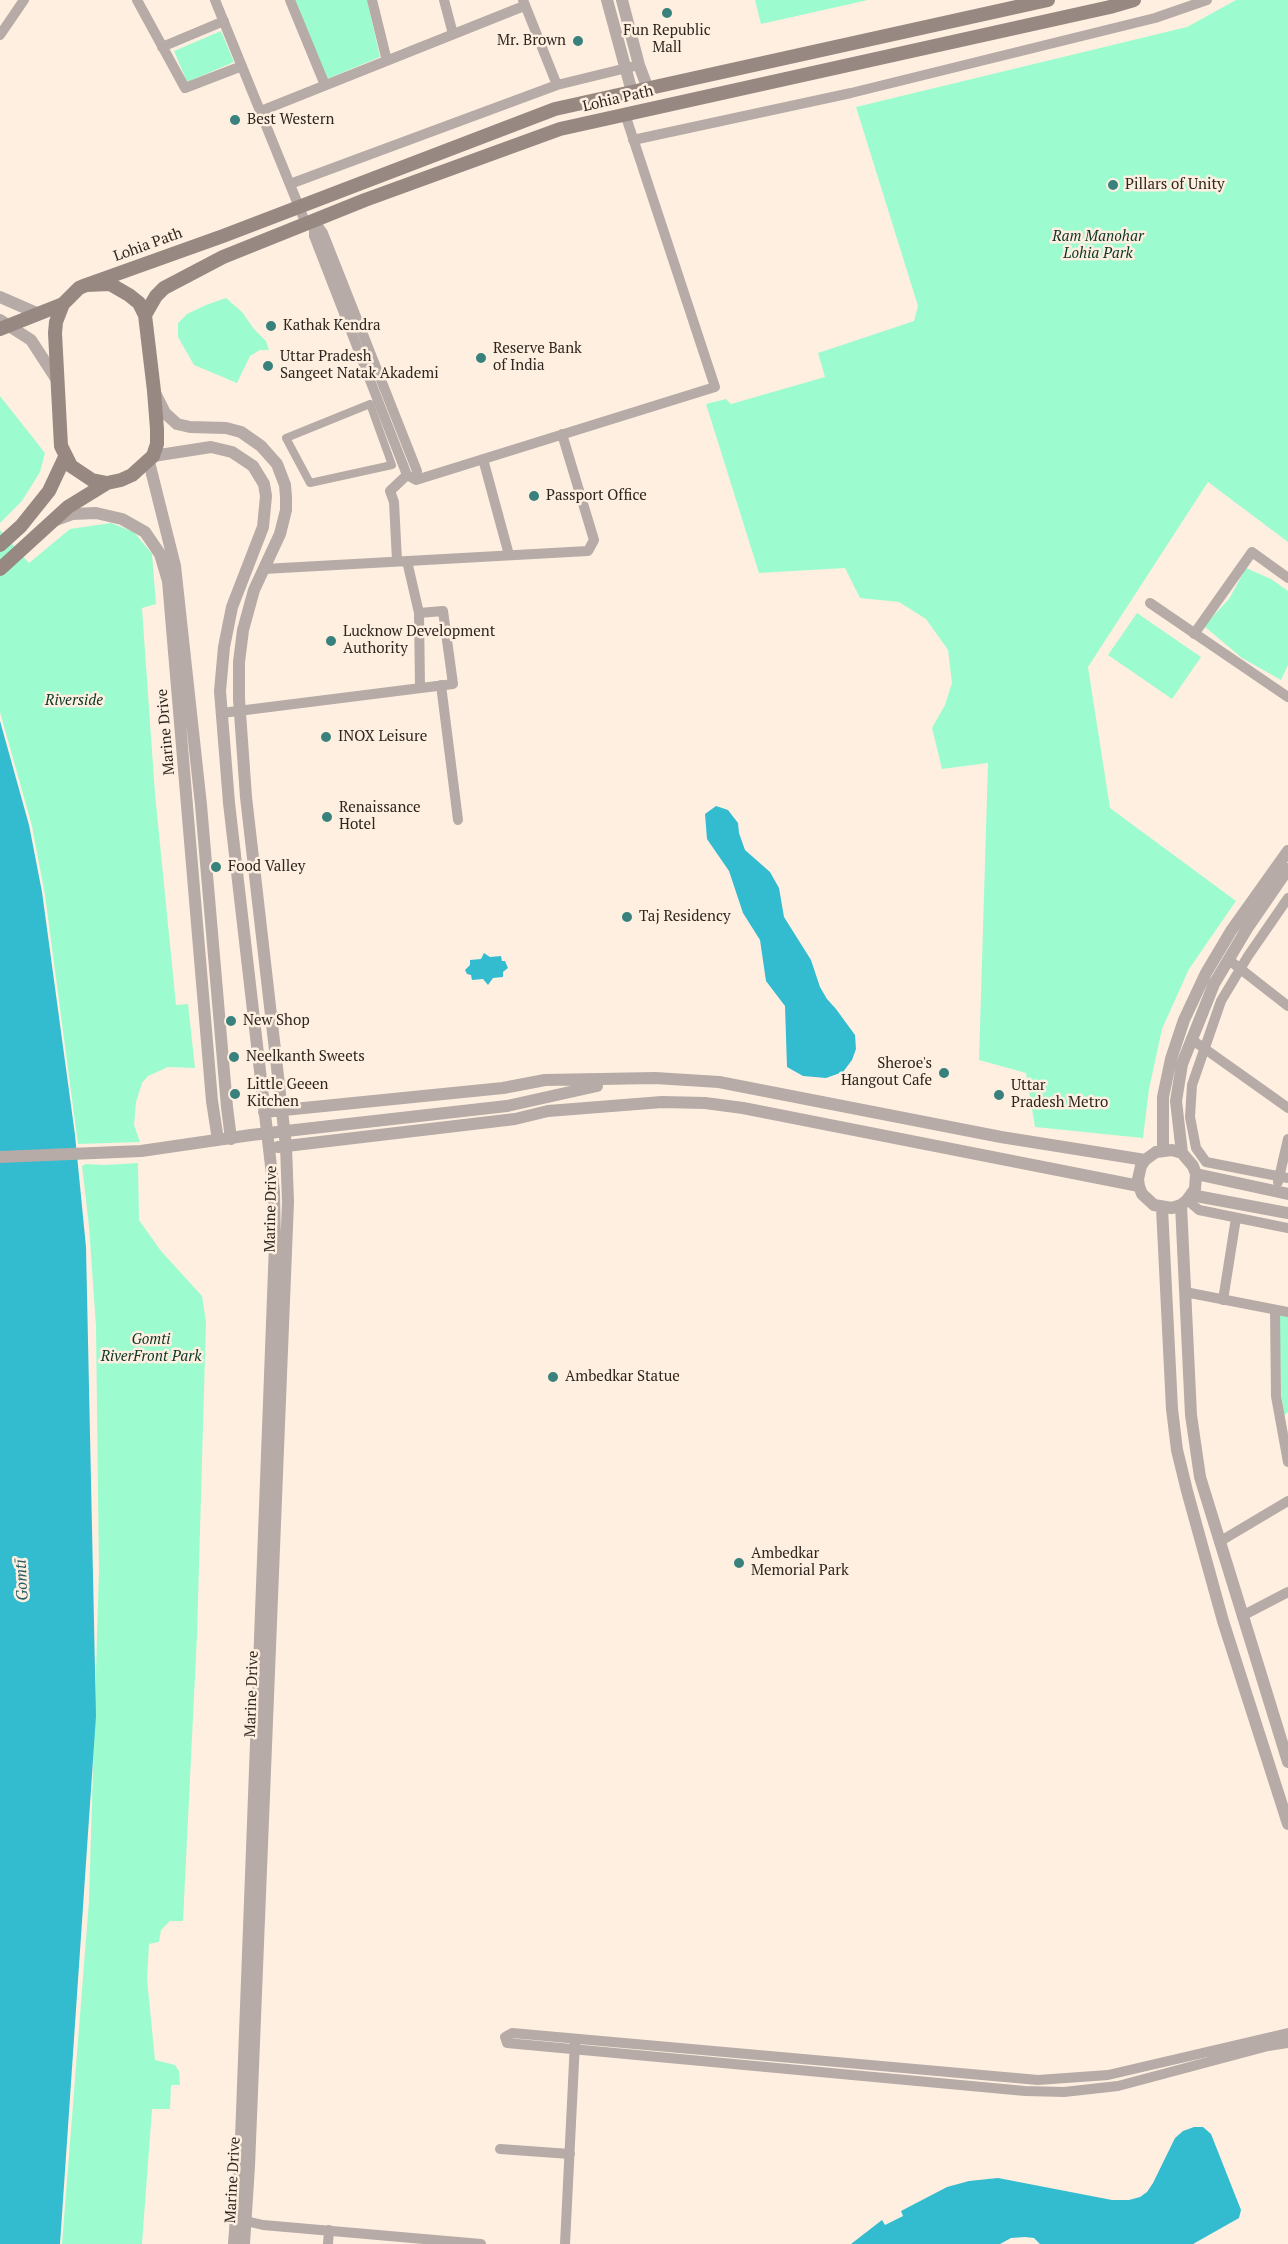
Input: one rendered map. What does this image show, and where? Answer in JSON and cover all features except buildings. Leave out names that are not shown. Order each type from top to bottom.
[{"type":"main road","name":"Lohia Path","points":[[3,325],[63,304],[69,296],[86,285],[223,236],[555,109],[1048,0]]},
{"type":"main road","name":"Lohia Path","points":[[145,315],[156,296],[164,288],[223,257],[310,222],[560,129],[1110,8],[1134,0]]},
{"type":"main road","points":[[0,569],[68,507],[107,483],[132,475],[151,459],[157,444],[158,429],[145,315],[139,303],[120,288],[103,283],[86,285]]},
{"type":"main road","points":[[63,304],[55,333],[60,435],[65,457],[71,466],[92,480],[107,483]]},
{"type":"main road","points":[[0,545],[21,526],[49,491],[65,457]]},
{"type":"street","points":[[0,35],[24,0]]},
{"type":"street","points":[[136,0],[185,88],[242,66]]},
{"type":"street","points":[[215,0],[299,206],[310,222],[323,233],[417,471],[390,492],[394,502],[402,561],[419,613],[420,687]]},
{"type":"street","points":[[290,0],[325,85]]},
{"type":"street","points":[[372,0],[387,61]]},
{"type":"street","points":[[444,0],[453,34]]},
{"type":"street","points":[[607,0],[632,93]]},
{"type":"street","points":[[622,0],[639,65],[648,89]]},
{"type":"street","points":[[633,140],[862,90],[1155,18],[1207,0]]},
{"type":"street","points":[[261,111],[453,34],[523,3],[557,85]]},
{"type":"street","points":[[162,47],[224,21]]},
{"type":"street","points":[[290,184],[557,85],[639,65]]},
{"type":"street","points":[[412,477],[483,459],[714,387],[625,114]]},
{"type":"street","points":[[326,195],[334,213]]},
{"type":"street","points":[[0,297],[39,314]]},
{"type":"street","points":[[3,325],[31,340],[57,380]]},
{"type":"street","name":"Marine Drive","points":[[154,391],[171,420],[190,427],[225,428],[241,432],[261,446],[277,464],[285,485],[286,510],[280,534],[254,590],[243,630],[239,662],[239,710],[249,835],[286,1146],[288,1202],[244,2244]]},
{"type":"street","points":[[370,404],[392,465],[310,483],[286,438],[370,404]]},
{"type":"street","points":[[264,569],[588,551],[594,540],[562,434]]},
{"type":"street","name":"Marine Drive","points":[[231,1139],[201,805],[175,566],[151,459],[201,448],[221,448],[247,461],[253,466],[264,484],[266,496],[263,527],[232,607],[224,647],[220,691],[231,815],[274,1192],[275,1256],[240,2164],[234,2244]]},
{"type":"street","points":[[483,459],[509,555]]},
{"type":"street","name":"Marine Drive","points":[[51,522],[72,514],[96,513],[122,519],[145,532],[160,554],[168,581],[212,1101],[218,1140]]},
{"type":"street","points":[[1194,634],[1252,552],[1288,578]]},
{"type":"street","points":[[1150,603],[1288,697]]},
{"type":"street","points":[[222,713],[453,684],[443,611],[419,613]]},
{"type":"street","points":[[441,685],[458,820]]},
{"type":"street","points":[[1162,1150],[1163,1097],[1171,1059],[1184,1020],[1206,973],[1231,931],[1288,851]]},
{"type":"street","points":[[1182,1154],[1176,1101],[1182,1064],[1191,1039],[1214,984],[1288,869]]},
{"type":"street","points":[[1284,1177],[1206,1162],[1196,1148],[1190,1117],[1192,1085],[1221,1001],[1288,898]]},
{"type":"street","points":[[1228,960],[1288,1006]]},
{"type":"street","points":[[1191,1039],[1288,1108]]},
{"type":"street","points":[[0,1158],[141,1151],[251,1135],[507,1106],[633,1079]]},
{"type":"street","points":[[264,1112],[503,1088],[545,1080],[633,1079],[720,1082],[1001,1137],[1144,1160]]},
{"type":"street","points":[[269,1148],[515,1119],[548,1111],[662,1102],[724,1106],[1139,1186]]},
{"type":"street","points":[[507,1106],[548,1111]]},
{"type":"street","points":[[1196,1174],[1282,1193],[1288,1140]]},
{"type":"street","points":[[1288,1213],[1186,1200],[1162,1208],[1147,1200],[1139,1186],[1138,1172],[1144,1160],[1156,1152],[1172,1150],[1182,1154],[1193,1166],[1196,1174],[1196,1184],[1186,1200],[1185,1292],[1194,1439],[1200,1477],[1288,1762]]},
{"type":"street","points":[[1186,1200],[1199,1210],[1288,1228]]},
{"type":"street","points":[[1162,1208],[1172,1409],[1177,1450],[1223,1621],[1288,1824]]},
{"type":"street","points":[[1223,1300],[1236,1218]]},
{"type":"street","points":[[1185,1292],[1288,1312]]},
{"type":"street","points":[[1275,1310],[1276,1396],[1284,1422],[1288,1462]]},
{"type":"street","points":[[1219,1542],[1288,1501]]},
{"type":"street","points":[[1242,1616],[1288,1592]]},
{"type":"street","points":[[1288,2033],[1108,2075],[1038,2080],[575,2044],[507,2043],[505,2037],[512,2033],[575,2044],[1013,2090],[1064,2092],[1118,2086],[1268,2046],[1288,2043]]},
{"type":"street","points":[[565,2244],[575,2044]]},
{"type":"street","points":[[500,2149],[570,2154]]},
{"type":"street","points":[[246,2221],[480,2244]]},
{"type":"street","points":[[328,2244],[329,2230]]},
{"type":"green space","points":[[295,0],[367,0],[380,57],[327,79]]},
{"type":"green space","points":[[755,0],[868,0],[761,24]]},
{"type":"green space","name":"Ram Manohar Lohia Park","points":[[1236,0],[1288,0],[1288,542],[1208,482],[1088,667],[1110,808],[1236,901],[1189,969],[1162,1029],[1149,1089],[1143,1138],[1035,1127],[1026,1073],[979,1060],[988,763],[942,769],[932,728],[945,705],[952,683],[948,650],[926,619],[899,602],[860,598],[845,568],[759,573],[706,404],[726,399],[731,404],[825,377],[818,353],[914,321],[918,306],[856,107],[1187,27]]},
{"type":"green space","points":[[221,31],[234,62],[187,82],[174,51]]},
{"type":"green space","points":[[226,298],[242,312],[266,341],[269,350],[260,350],[250,356],[237,383],[194,365],[178,337],[178,323],[187,314]]},
{"type":"green space","points":[[0,396],[45,453],[40,472],[22,501],[0,523]]},
{"type":"green space","name":"Riverside","points":[[111,523],[134,532],[152,554],[156,604],[142,608],[155,794],[176,1005],[188,1004],[195,1068],[168,1067],[148,1076],[142,1083],[136,1102],[134,1125],[140,1142],[78,1144],[45,895],[32,826],[0,712],[0,530],[29,563],[70,529]]},
{"type":"green space","points":[[1246,568],[1271,579],[1288,591],[1288,665],[1281,680],[1242,658],[1204,626],[1229,599]]},
{"type":"green space","points":[[1137,613],[1201,657],[1172,699],[1108,655]]},
{"type":"green space","name":"Gomti RiverFront Park","points":[[138,1163],[139,1220],[161,1251],[202,1296],[206,1322],[197,1635],[183,1921],[170,1921],[161,1930],[159,1942],[149,1944],[147,1979],[155,2060],[175,2065],[179,2071],[180,2085],[171,2085],[170,2109],[152,2109],[142,2244],[62,2244],[89,1901],[99,1571],[96,1327],[82,1166]]},
{"type":"green space","points":[[1279,1315],[1288,1317],[1288,1412],[1284,1415],[1281,1392]]},
{"type":"water","name":"Gomtī","points":[[0,721],[29,825],[42,892],[75,1135],[86,1247],[96,1716],[60,2244],[0,2244]]},
{"type":"water","points":[[716,806],[728,810],[738,823],[745,850],[770,872],[779,888],[784,917],[811,960],[820,987],[855,1035],[856,1049],[852,1060],[843,1072],[826,1078],[803,1076],[787,1067],[785,1006],[766,981],[760,940],[743,913],[729,871],[707,839],[705,814]]},
{"type":"water","points":[[484,953],[490,957],[501,956],[508,968],[503,972],[503,977],[493,978],[488,985],[483,979],[472,980],[471,975],[465,970],[470,965],[470,960],[481,959]]},
{"type":"water","points":[[1203,2127],[1211,2134],[1241,2210],[1239,2218],[1193,2244],[1040,2244],[1034,2238],[1025,2237],[1011,2238],[1000,2244],[851,2244],[882,2220],[885,2225],[903,2216],[901,2211],[947,2187],[969,2181],[998,2178],[1112,2200],[1129,2200],[1140,2197],[1153,2183],[1175,2138],[1183,2131]]},
{"type":"place","name":"Fun Republic Mall","points":[[667,13]]},
{"type":"place","name":"Mr. Brown","points":[[578,41]]},
{"type":"place","name":"Best Western","points":[[235,120]]},
{"type":"place","name":"Pillars of Unity","points":[[1113,185]]},
{"type":"place","name":"Kathak Kendra","points":[[271,326]]},
{"type":"place","name":"Reserve Bank of India","points":[[481,358]]},
{"type":"place","name":"Uttar Pradesh Sangeet Natak Akademi","points":[[268,366]]},
{"type":"place","name":"Passport Office","points":[[534,496]]},
{"type":"place","name":"Lucknow Development Authority","points":[[331,641]]},
{"type":"place","name":"INOX Leisure","points":[[326,737]]},
{"type":"place","name":"Renaissance Hotel","points":[[327,817]]},
{"type":"place","name":"Food Valley","points":[[216,867]]},
{"type":"place","name":"Taj Residency","points":[[627,917]]},
{"type":"place","name":"New Shop","points":[[231,1021]]},
{"type":"place","name":"Neelkanth Sweets","points":[[234,1057]]},
{"type":"place","name":"Sheroe's Hangout Cafe","points":[[944,1073]]},
{"type":"place","name":"Little Geeen Kitchen","points":[[235,1094]]},
{"type":"place","name":"Uttar Pradesh Metro","points":[[999,1095]]},
{"type":"place","name":"Ambedkar Statue","points":[[553,1377]]},
{"type":"place","name":"Ambedkar Memorial Park","points":[[739,1563]]}]
